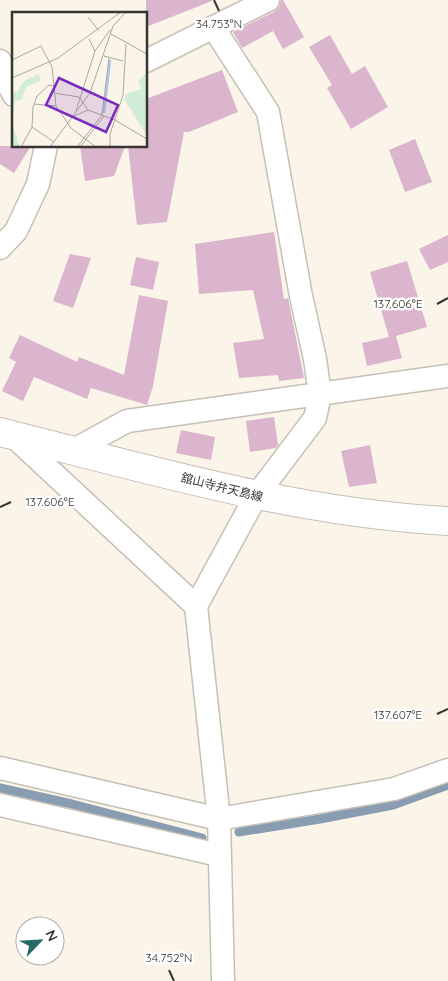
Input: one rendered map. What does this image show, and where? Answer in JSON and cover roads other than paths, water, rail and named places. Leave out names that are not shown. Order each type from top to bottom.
[{"type":"main road","name":"舘山寺弁天島線","points":[[6,433],[256,496],[355,513],[448,522]]},
{"type":"street","points":[[148,60],[268,0]]},
{"type":"street","points":[[213,27],[268,112],[301,296],[315,359],[320,395],[315,418],[256,496],[196,606],[219,820],[223,981]]},
{"type":"street","points":[[0,62],[12,92]]},
{"type":"street","points":[[0,248],[16,231],[38,184],[46,148]]},
{"type":"street","points":[[74,450],[127,421],[448,376]]},
{"type":"street","points":[[6,433],[196,606]]},
{"type":"street","points":[[0,768],[219,820],[394,789],[448,770]]},
{"type":"street","points":[[0,805],[219,855]]},
{"type":"waterway","points":[[239,832],[393,805],[448,785]]},
{"type":"waterway","points":[[0,788],[72,804],[202,838]]}]
